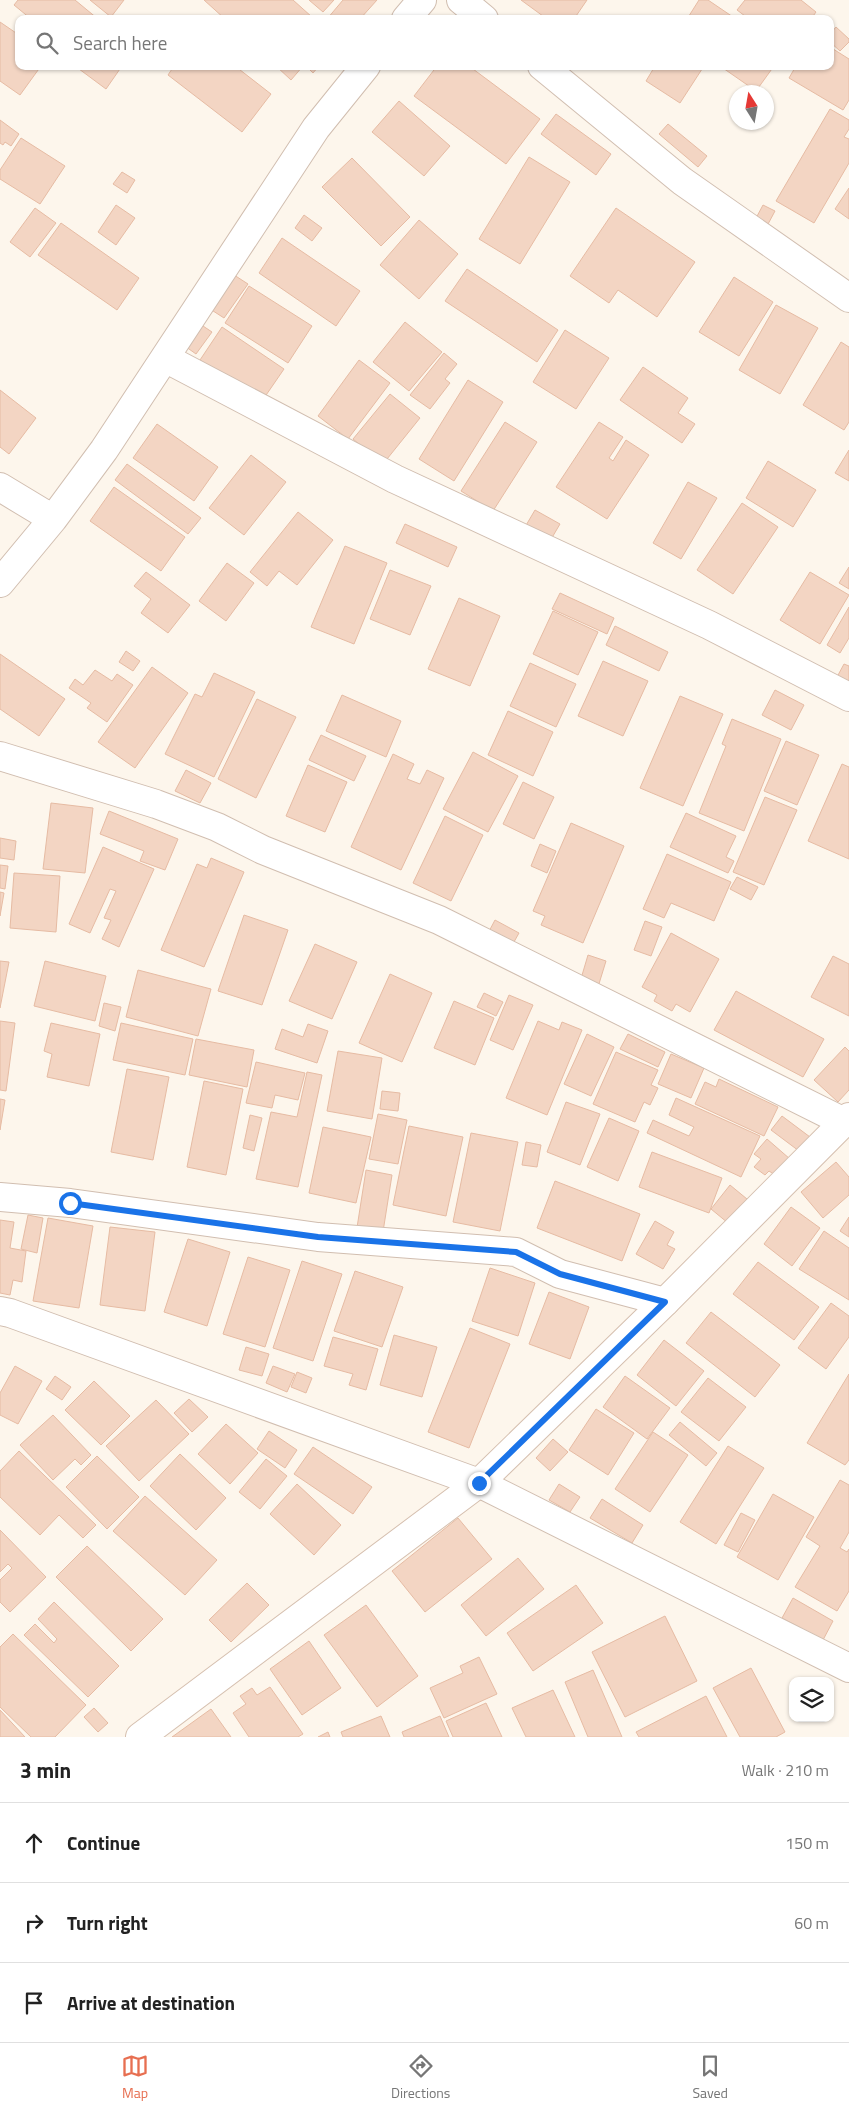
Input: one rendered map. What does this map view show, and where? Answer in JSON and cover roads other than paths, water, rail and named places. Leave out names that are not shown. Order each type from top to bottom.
[{"type":"street","points":[[409,15],[422,0]]},
{"type":"street","points":[[461,0],[479,15]]},
{"type":"street","points":[[0,583],[54,519],[104,450],[316,128],[363,70]]},
{"type":"street","points":[[547,70],[682,181],[849,298]]},
{"type":"street","points":[[165,358],[395,479],[709,625],[849,697]]},
{"type":"street","points":[[0,487],[54,519]]},
{"type":"street","points":[[0,756],[156,804],[218,827],[263,850],[439,920],[846,1119],[665,1302],[479,1483],[140,1737]]},
{"type":"street","points":[[0,1197],[70,1203],[318,1237],[516,1252],[560,1274],[665,1302]]},
{"type":"street","points":[[0,1311],[479,1483],[849,1668]]}]
